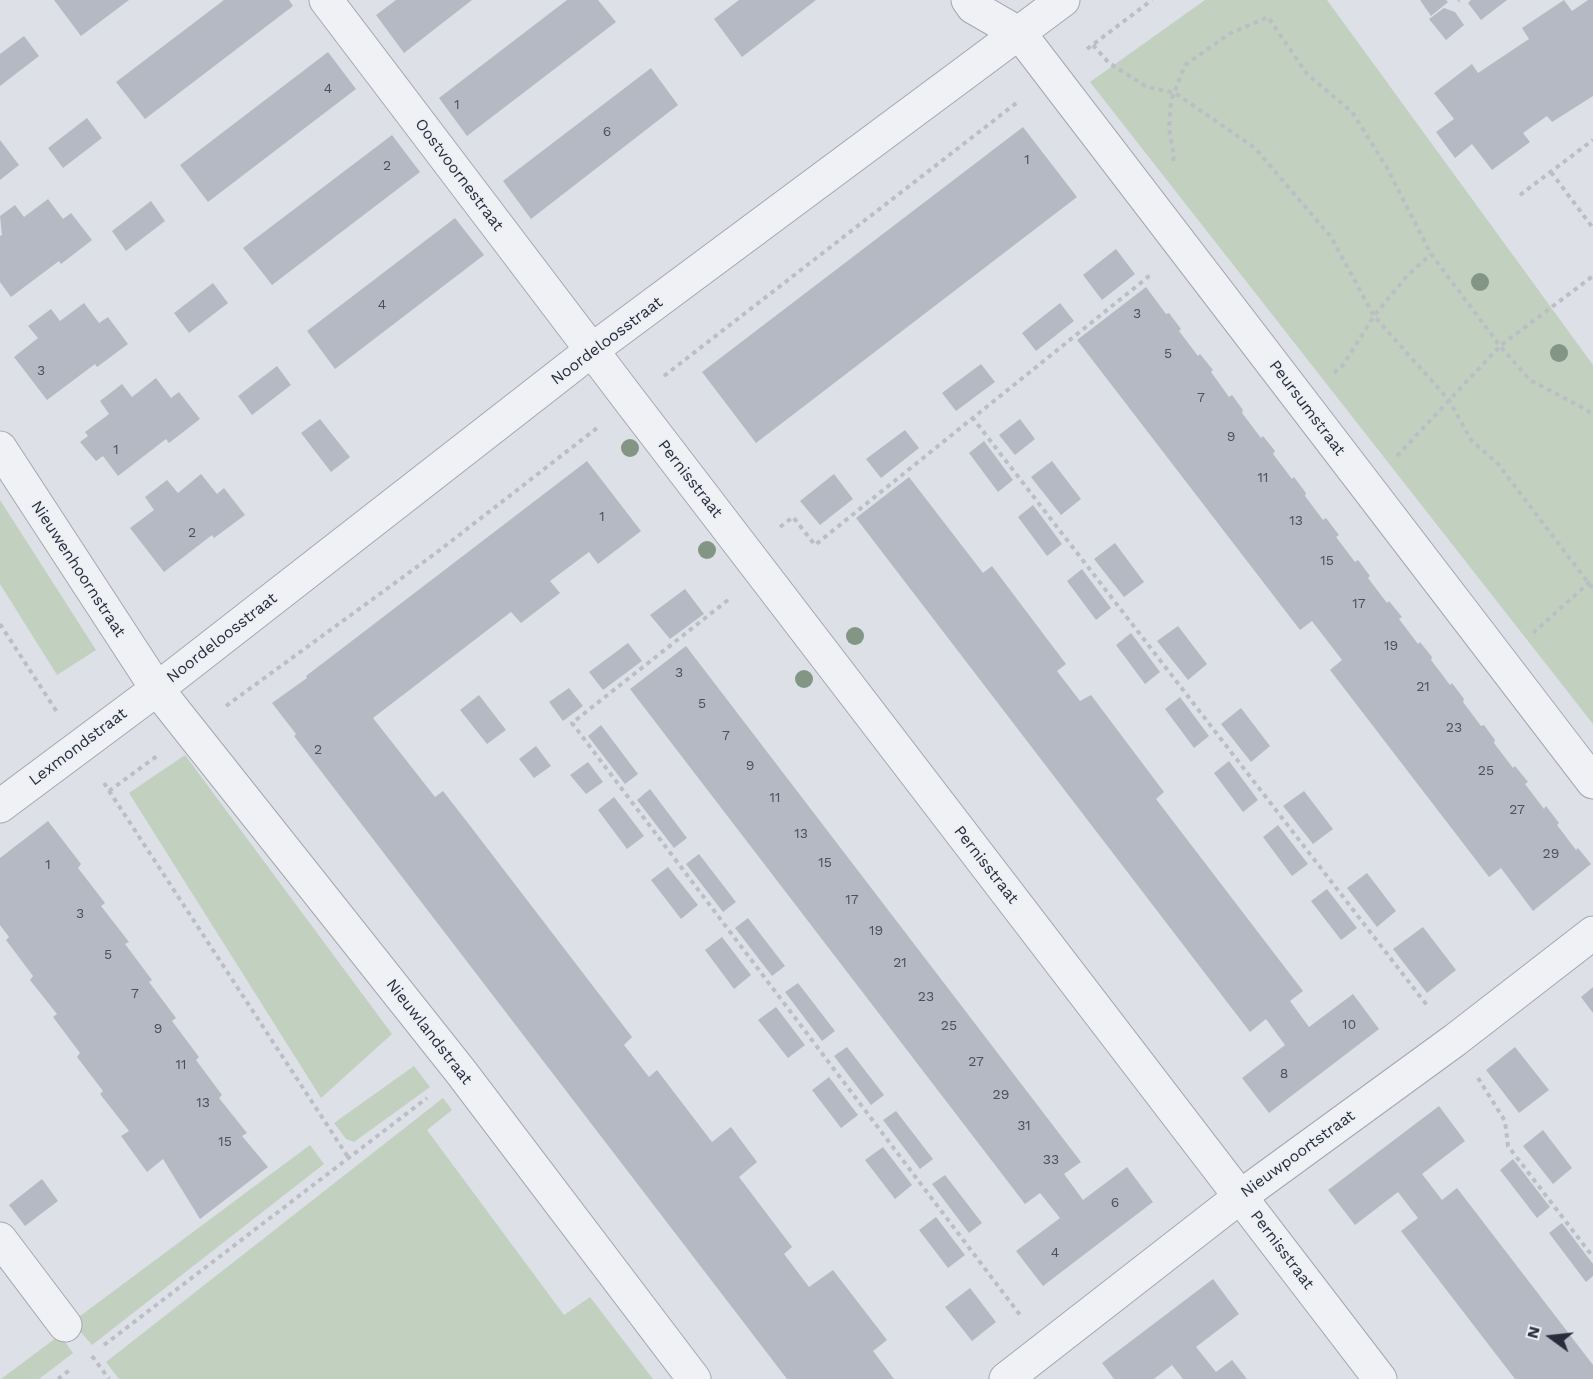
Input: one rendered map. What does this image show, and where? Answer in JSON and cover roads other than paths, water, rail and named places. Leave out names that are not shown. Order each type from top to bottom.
[{"type":"street","name":"Oostvoornestraat","points":[[326,0],[592,350]]},
{"type":"street","points":[[968,0],[973,7],[1020,34]]},
{"type":"street","name":"Noordeloosstraat","points":[[157,689],[592,350],[1063,0]]},
{"type":"street","name":"Peursumstraat","points":[[1020,34],[1593,782]]},
{"type":"street","name":"Pernisstraat","points":[[592,350],[1380,1379]]},
{"type":"street","name":"Nieuwenhoornstraat","points":[[0,448],[157,689]]},
{"type":"street","name":"Lexmondstraat","points":[[0,806],[157,689]]},
{"type":"street","name":"Nieuwlandstraat","points":[[157,689],[461,1072],[694,1379]]},
{"type":"street","name":"Nieuwpoortstraat","points":[[1006,1379],[1241,1196],[1455,1040],[1593,933]]},
{"type":"street","points":[[0,1239],[65,1325]]}]
